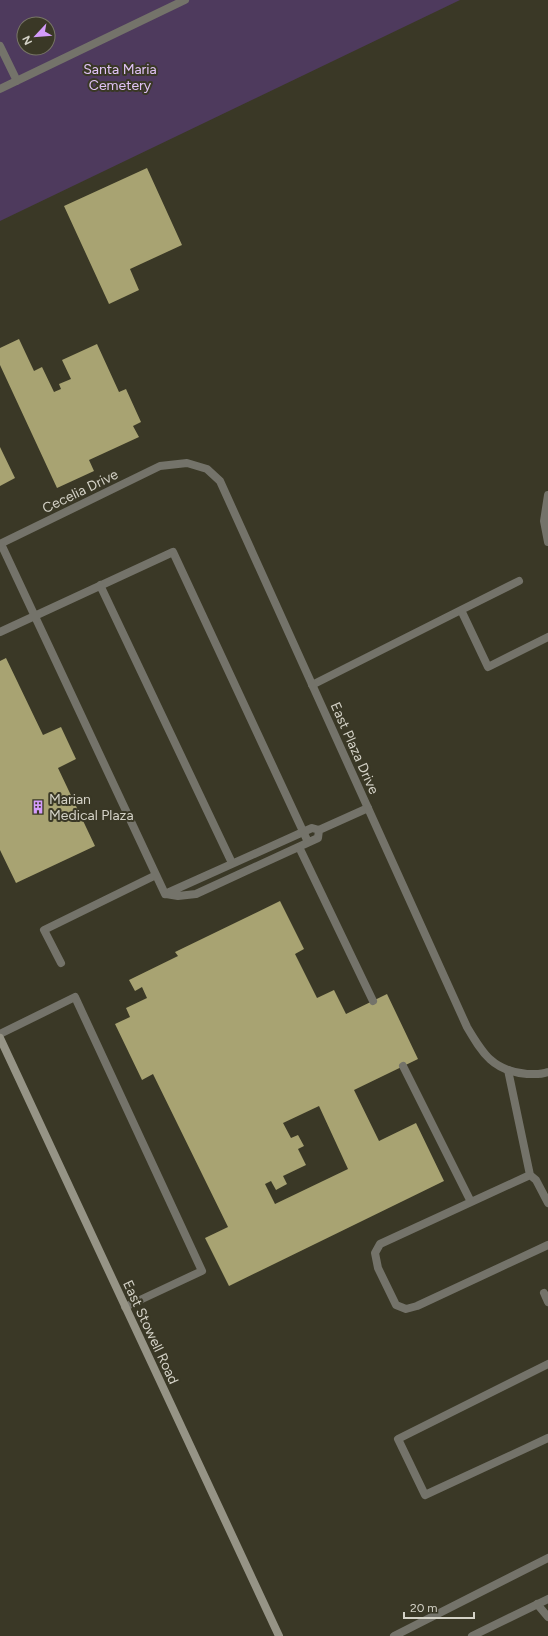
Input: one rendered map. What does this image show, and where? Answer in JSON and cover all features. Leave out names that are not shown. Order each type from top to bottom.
[{"type":"main road","name":"East Stowell Road","points":[[0,1038],[279,1636]]},
{"type":"street","points":[[0,89],[186,0]]},
{"type":"street","points":[[0,46],[17,81]]},
{"type":"street","name":"East Plaza Drive","points":[[172,465],[187,463],[207,469],[220,481],[467,1027],[481,1051],[504,1069]]},
{"type":"street","name":"Cecelia Drive","points":[[1,544],[160,466],[172,465]]},
{"type":"street","points":[[548,495],[544,521],[548,542]]},
{"type":"street","points":[[1,544],[165,894]]},
{"type":"street","points":[[0,632],[173,552],[308,842]]},
{"type":"street","points":[[312,685],[519,581]]},
{"type":"street","points":[[100,585],[232,863]]},
{"type":"street","points":[[461,610],[488,667],[548,637]]},
{"type":"street","points":[[165,894],[312,828],[319,830],[368,808]]},
{"type":"street","points":[[165,894],[178,896],[196,894],[318,838],[319,830]]},
{"type":"street","points":[[299,847],[373,1001]]},
{"type":"street","points":[[61,964],[44,930],[156,875]]},
{"type":"street","points":[[0,1034],[75,997],[202,1271],[125,1307]]},
{"type":"street","points":[[403,1066],[471,1202]]},
{"type":"street","points":[[548,1072],[542,1075],[520,1073],[504,1069],[530,1175],[536,1180],[548,1203]]},
{"type":"street","points":[[530,1175],[380,1244],[374,1253],[378,1268],[396,1305],[406,1309],[417,1306],[548,1245]]},
{"type":"street","points":[[544,1293],[548,1302]]},
{"type":"street","points":[[548,1364],[398,1438],[425,1495],[548,1438]]},
{"type":"street","points":[[394,1636],[548,1558]]},
{"type":"street","points":[[472,1636],[548,1599]]},
{"type":"street","points":[[537,1604],[548,1617]]},
{"type":"green space","name":"Santa Maria Cemetery","points":[[0,0],[460,0],[0,221]]},
{"type":"building","points":[[147,168],[182,245],[130,269],[139,290],[109,304],[64,206]]},
{"type":"building","points":[[19,339],[34,371],[42,367],[54,392],[61,389],[59,384],[71,379],[62,360],[97,344],[119,392],[126,389],[141,422],[133,426],[139,437],[89,460],[94,471],[57,488],[0,365],[0,348]]},
{"type":"building","points":[[0,447],[15,478],[0,486]]},
{"type":"building","name":"Marian Medical Plaza","points":[[6,658],[43,735],[61,727],[76,759],[58,768],[95,846],[16,883],[0,850],[0,661]]},
{"type":"building","points":[[280,901],[304,949],[295,954],[317,998],[334,990],[346,1014],[387,994],[418,1059],[354,1090],[379,1141],[416,1123],[444,1181],[229,1286],[205,1238],[228,1227],[153,1074],[142,1080],[115,1024],[130,1017],[126,1008],[147,998],[142,987],[135,991],[129,980],[178,956],[175,952]],"holes":[[[319,1106],[348,1169],[275,1204],[265,1184],[271,1181],[276,1190],[287,1184],[283,1176],[306,1165],[298,1149],[304,1146],[298,1135],[291,1138],[283,1123]]]},
{"type":"place","name":"Marian Medical Plaza","points":[[38,807]]}]
